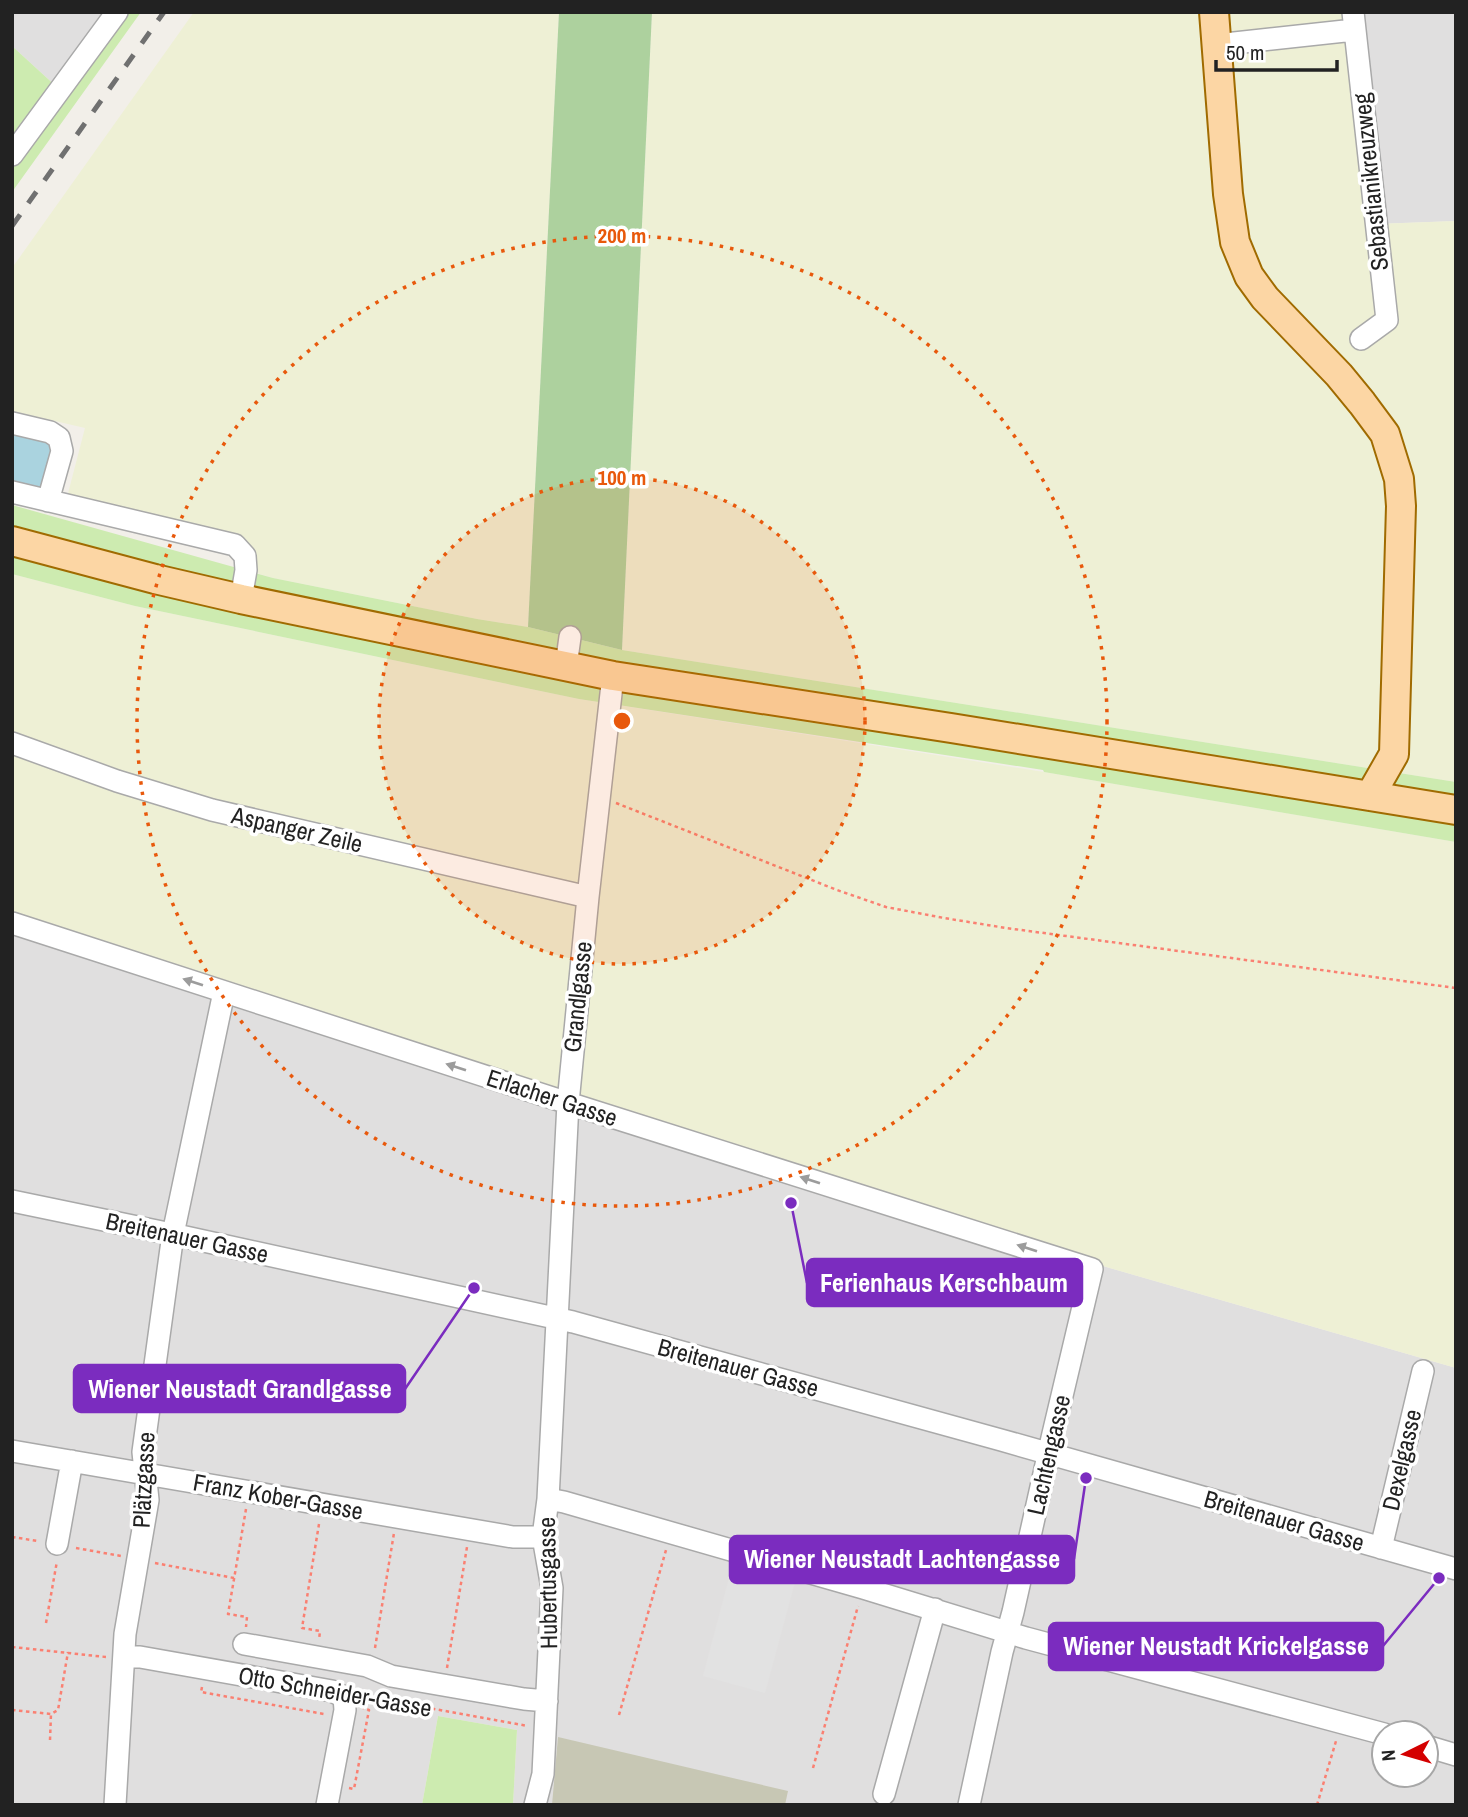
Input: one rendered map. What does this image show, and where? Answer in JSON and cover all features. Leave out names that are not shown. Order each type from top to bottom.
[{"type":"main road","points":[[1214,12],[1228,194],[1235,242],[1249,276],[1265,298],[1339,375],[1385,434],[1399,479],[1401,506],[1394,754],[1402,801]]},
{"type":"main road","points":[[12,541],[241,599],[613,676],[1456,810]]},
{"type":"main road","points":[[1370,796],[1394,754]]},
{"type":"street","points":[[12,155],[117,12]]},
{"type":"street","points":[[1216,46],[1354,21]]},
{"type":"street","name":"Sebastianikreuzweg","points":[[1354,21],[1387,320],[1361,339]]},
{"type":"street","points":[[12,423],[50,432],[59,438],[62,451],[48,501]]},
{"type":"street","points":[[12,492],[236,545],[245,556],[246,570],[241,599]]},
{"type":"street","points":[[565,666],[570,637]]},
{"type":"street","name":"Grandlgasse","points":[[556,1318],[568,1103],[613,676]]},
{"type":"street","name":"Aspanger Zeile","points":[[12,743],[212,810],[588,897]]},
{"type":"street","name":"Erlacher Gasse","points":[[12,923],[1092,1269]]},
{"type":"street","name":"Plätzgasse","points":[[115,1805],[125,1634],[148,1500],[143,1452],[173,1234],[224,992]]},
{"type":"street","name":"Breitenauer Gasse","points":[[12,1201],[556,1318],[1456,1569]]},
{"type":"street","name":"Lachtengasse","points":[[969,1805],[1092,1269]]},
{"type":"street","name":"Hubertusgasse","points":[[535,1805],[543,1774],[552,1588],[543,1537],[548,1499],[556,1318]]},
{"type":"street","name":"Dexelgasse","points":[[1381,1548],[1423,1371]]},
{"type":"street","name":"Franz Kober-Gasse","points":[[12,1451],[513,1537],[543,1537]]},
{"type":"street","points":[[57,1551],[72,1461]]},
{"type":"street","points":[[548,1499],[863,1588],[1026,1638],[1370,1730]]},
{"type":"street","points":[[884,1794],[935,1609]]},
{"type":"street","points":[[244,1644],[372,1668],[391,1676],[547,1701]]},
{"type":"street","name":"Otto Schneider-Gasse","points":[[124,1657],[140,1657],[332,1691],[336,1703]]},
{"type":"street","points":[[327,1805],[345,1710],[336,1703]]},
{"type":"path","points":[[599,796],[886,907],[1006,928],[1456,988]]},
{"type":"path","points":[[244,1644],[247,1618],[228,1614],[249,1492]]},
{"type":"path","points":[[317,1657],[320,1631],[302,1628],[322,1504]]},
{"type":"path","points":[[372,1668],[397,1517]]},
{"type":"path","points":[[444,1685],[470,1530]]},
{"type":"path","points":[[619,1715],[671,1533]]},
{"type":"path","points":[[46,1623],[57,1551]]},
{"type":"path","points":[[813,1768],[863,1588]]},
{"type":"path","points":[[12,1647],[124,1657]]},
{"type":"path","points":[[12,1710],[51,1714],[58,1710],[68,1652]]},
{"type":"path","points":[[205,1668],[201,1692],[324,1714],[336,1703]]},
{"type":"path","name":"Otto Schneider-Gasse","points":[[336,1703],[361,1695],[545,1729]]},
{"type":"path","points":[[50,1740],[51,1714]]},
{"type":"path","points":[[1317,1805],[1341,1722]]},
{"type":"shaded area","points":[[12,12],[117,12],[59,89],[12,46]]},
{"type":"shaded area","points":[[194,12],[559,12],[528,627],[273,578],[246,570],[245,556],[65,505],[85,428],[12,411],[12,268]]},
{"type":"shaded area","points":[[652,12],[1353,12],[1376,224],[1456,221],[1456,782],[622,650]]},
{"type":"shaded area","points":[[1353,12],[1456,12],[1456,221],[1376,224]]},
{"type":"shaded area","points":[[12,574],[135,606],[579,699],[1044,772],[1456,842],[1456,1368],[1096,1264],[12,916]]},
{"type":"shaded area","points":[[12,916],[1096,1264],[1456,1368],[1456,1805],[513,1805],[517,1730],[438,1716],[422,1805],[12,1805]]},
{"type":"shaded area","points":[[733,1563],[795,1582],[765,1693],[703,1676]]},
{"type":"shaded area","points":[[558,1737],[788,1791],[785,1805],[552,1805]]},
{"type":"green space","points":[[117,12],[141,12],[12,192],[12,170],[54,99],[12,155],[12,46],[59,89]]},
{"type":"green space","points":[[559,12],[652,12],[622,650],[528,627]]},
{"type":"green space","points":[[12,505],[273,578],[528,627],[622,650],[1456,782],[1456,842],[1043,770],[579,699],[135,606],[12,574]]},
{"type":"green space","points":[[438,1716],[517,1730],[513,1805],[422,1805]]},
{"type":"water","points":[[12,433],[55,443],[44,489],[12,481]]},
{"type":"railway","points":[[12,226],[164,12]]},
{"type":"place","name":"Ferienhaus Kerschbaum","points":[[791,1203]]},
{"type":"place","name":"Wiener Neustadt Grandlgasse","points":[[474,1288]]},
{"type":"place","name":"Wiener Neustadt Lachtengasse","points":[[1086,1478]]},
{"type":"place","name":"Wiener Neustadt Krickelgasse","points":[[1439,1578]]}]
